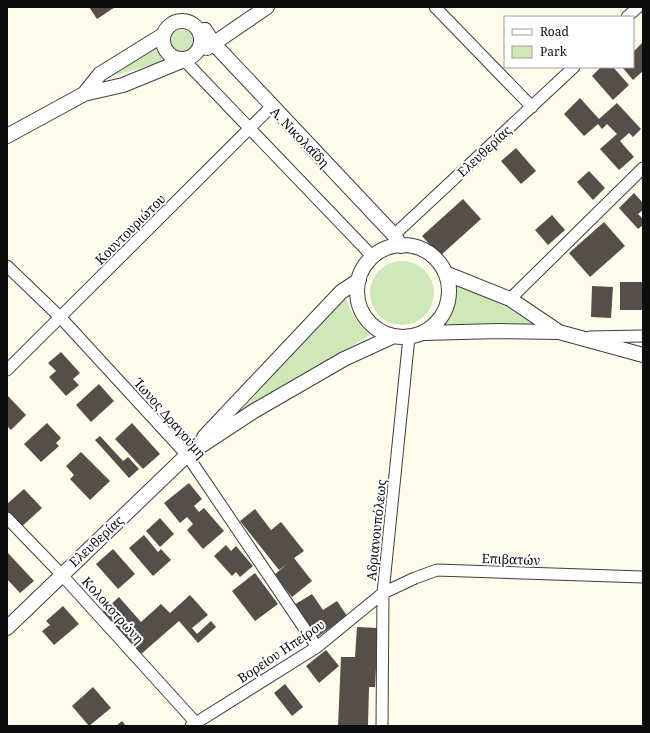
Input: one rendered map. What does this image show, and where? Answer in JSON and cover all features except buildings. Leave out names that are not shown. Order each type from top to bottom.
[{"type":"street","points":[[7,136],[84,94],[123,84],[190,57],[214,44],[267,7]]},
{"type":"street","points":[[435,7],[532,107]]},
{"type":"street","points":[[628,16],[638,7],[643,12]]},
{"type":"street","points":[[202,31],[201,43],[190,57],[174,58],[163,44],[163,35],[166,28],[178,21],[191,23],[202,31],[241,24]]},
{"type":"street","name":"Α. Νικολαΐδη","points":[[202,31],[271,107],[397,240]]},
{"type":"street","points":[[84,94],[100,74],[163,35]]},
{"type":"street","points":[[190,57],[249,128],[373,257]]},
{"type":"street","name":"Ελευθερίας","points":[[397,240],[573,68]]},
{"type":"street","name":"Κουντουριώτου","points":[[7,370],[61,318],[271,107]]},
{"type":"street","points":[[510,299],[643,168]]},
{"type":"street","points":[[424,333],[435,325],[444,314],[448,300],[449,286],[445,273],[438,261],[427,252],[397,240],[373,257],[365,267],[359,280],[358,294],[361,309],[369,322],[380,331],[394,336],[409,337],[424,333],[498,331],[560,332]]},
{"type":"street","name":"Ίωνος Δραγούμη","points":[[7,266],[61,318],[187,455],[317,647]]},
{"type":"street","points":[[445,273],[510,299],[560,332],[643,355]]},
{"type":"street","name":"Ελευθερίας","points":[[7,628],[61,574],[187,455],[341,292],[359,280]]},
{"type":"street","name":"Ελευθερίας","points":[[187,455],[261,407],[344,360],[394,336]]},
{"type":"street","points":[[579,338],[643,336]]},
{"type":"street","name":"Αδριανουπόλεως","points":[[386,725],[383,593],[409,337]]},
{"type":"street","name":"Κολοκοτρώνη","points":[[7,518],[61,574],[194,725]]},
{"type":"street","name":"Επιβατών","points":[[383,593],[415,578],[437,570],[643,577]]},
{"type":"street","name":"Βορείου Ηπείρου","points":[[194,725],[317,647],[383,593]]},
{"type":"green space","points":[[182,30],[190,33],[193,41],[190,49],[182,52],[174,49],[171,41],[174,33]]},
{"type":"green space","points":[[157,43],[168,60],[102,79]]},
{"type":"green space","points":[[396,261],[408,261],[425,270],[432,281],[434,293],[432,305],[425,316],[408,325],[396,325],[384,320],[375,311],[370,299],[370,287],[375,275],[384,266]]},
{"type":"green space","points":[[454,280],[542,325],[442,326],[451,316],[455,306],[456,294]]},
{"type":"green space","points":[[346,297],[355,318],[370,335],[233,419]]}]
